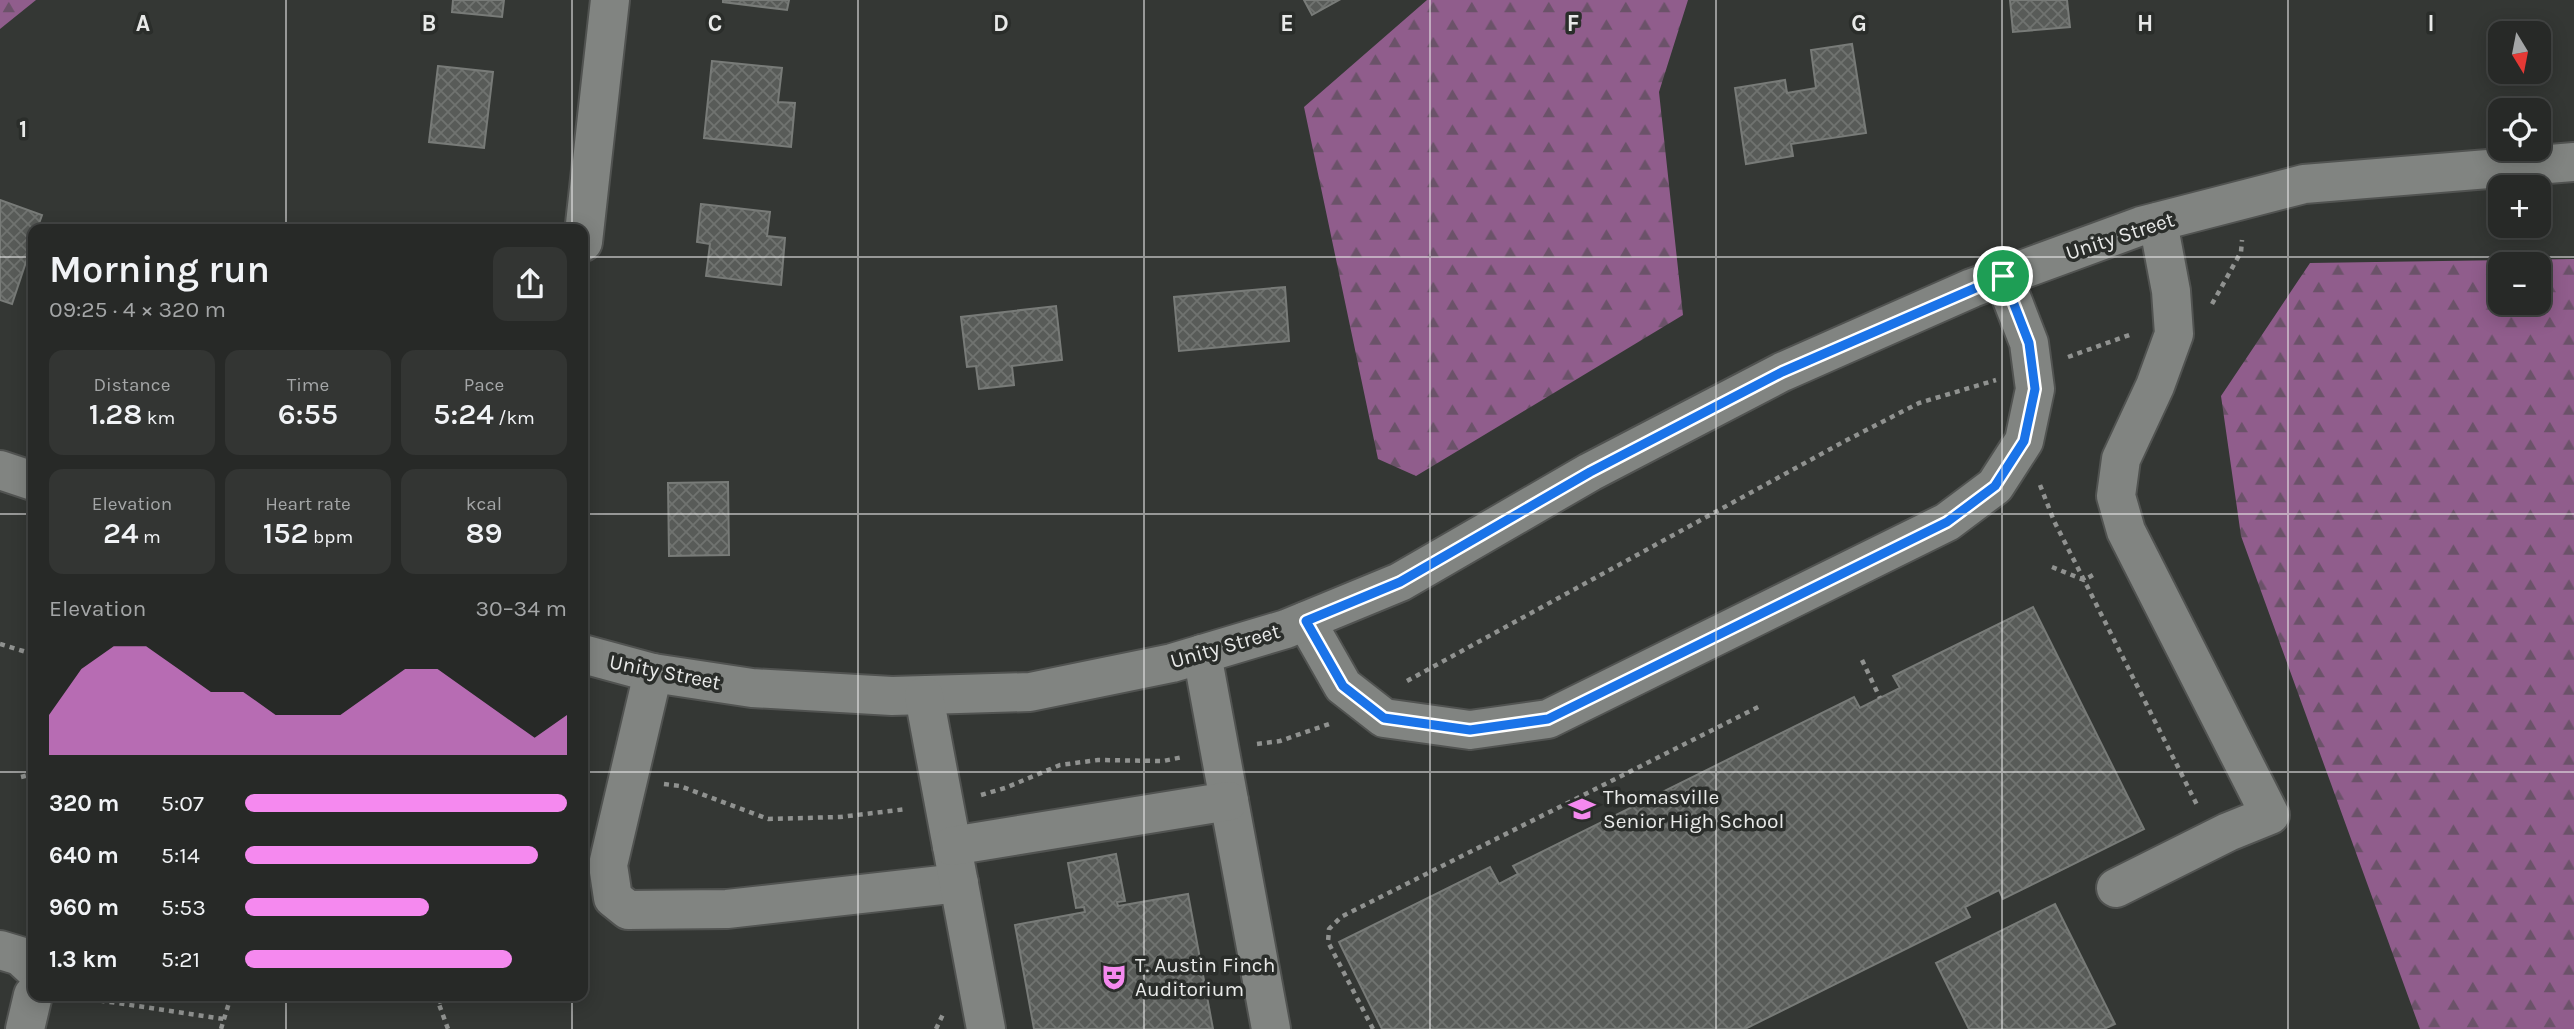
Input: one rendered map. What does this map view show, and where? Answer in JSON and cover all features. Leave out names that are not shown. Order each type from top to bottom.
[{"type":"street","points":[[585,224],[610,0]]},
{"type":"street","name":"Unity Street","points":[[588,655],[653,673],[752,688],[892,696],[1030,691],[1172,663],[1286,629],[1400,582],[1590,472],[1782,372],[2003,276],[2158,222],[2304,184],[2574,162]]},
{"type":"street","points":[[2116,888],[2228,832],[2270,815],[2126,531],[2116,496],[2121,459],[2155,386],[2174,334],[2171,291],[2158,222]]},
{"type":"street","points":[[1306,621],[1343,686],[1384,718],[1470,730],[1548,719],[1947,522],[1995,486],[2024,441],[2035,389],[2029,343],[2003,276]]},
{"type":"street","points":[[0,470],[28,479]]},
{"type":"street","points":[[1202,654],[1271,1029]]},
{"type":"street","points":[[653,673],[608,865],[613,898],[628,910],[727,909],[959,883]]},
{"type":"street","points":[[924,696],[986,1029]]},
{"type":"street","points":[[952,846],[1229,800]]},
{"type":"street","points":[[0,950],[20,956],[28,963]]},
{"type":"street","points":[[25,1029],[32,1001]]},
{"type":"path","points":[[1367,704],[1919,403],[2032,369]]},
{"type":"path","points":[[2024,441],[2054,521],[2198,806]]},
{"type":"path","points":[[2052,567],[2084,580]]},
{"type":"path","points":[[2084,580],[2092,575]]},
{"type":"path","points":[[0,644],[28,652]]},
{"type":"path","points":[[1862,660],[1880,698]]},
{"type":"path","points":[[1373,1029],[1328,942],[1329,929],[1341,917],[1760,706]]},
{"type":"path","points":[[20,777],[28,775]]},
{"type":"path","points":[[104,1001],[224,1018]]},
{"type":"path","points":[[221,1029],[229,1001]]},
{"type":"path","points":[[438,1001],[448,1029]]},
{"type":"green space","points":[[0,0],[36,0],[0,29]]},
{"type":"green space","points":[[1427,0],[1688,0],[1659,92],[1683,315],[1416,476],[1378,459],[1304,107]]},
{"type":"green space","points":[[2551,259],[2574,259],[2574,1029],[2420,1029],[2241,536],[2221,396],[2310,263],[2488,260],[2488,315],[2551,315]]},
{"type":"building","points":[[453,0],[504,0],[502,17],[452,12]]},
{"type":"building","points":[[723,0],[789,0],[787,10]]},
{"type":"building","points":[[1304,0],[1339,0],[1312,15]]},
{"type":"building","points":[[2010,0],[2067,0],[2070,27],[2013,32]]},
{"type":"building","points":[[1852,44],[1866,133],[1791,144],[1793,156],[1746,164],[1735,88],[1785,80],[1787,93],[1816,88],[1811,50]]},
{"type":"building","points":[[712,61],[782,68],[778,102],[795,103],[791,147],[704,138]]},
{"type":"building","points":[[438,66],[493,72],[484,148],[429,142]]},
{"type":"building","points":[[0,200],[42,215],[39,224],[28,224],[28,256],[12,304],[0,300]]},
{"type":"building","points":[[701,204],[770,212],[767,236],[785,238],[781,285],[706,276],[710,244],[697,242]]},
{"type":"building","points":[[1285,287],[1289,341],[1179,351],[1174,297]]},
{"type":"building","points":[[1056,306],[1062,360],[1012,366],[1014,385],[979,389],[976,366],[967,367],[961,317]]},
{"type":"building","points":[[728,482],[729,555],[669,556],[668,483]]},
{"type":"building","points":[[2033,607],[2144,829],[2003,899],[1999,890],[1965,907],[1970,917],[1745,1029],[1382,1029],[1339,942],[1490,867],[1499,884],[1518,874],[1513,866],[1854,697],[1860,708],[1900,688],[1893,676]]},
{"type":"building","name":"T. Austin Finch Auditorium","points":[[1116,854],[1125,901],[1117,902],[1118,906],[1188,894],[1213,1029],[1034,1029],[1015,925],[1085,912],[1084,907],[1076,908],[1068,863]]},
{"type":"building","points":[[2055,904],[2115,1024],[2104,1029],[1969,1029],[1936,963]]},
{"type":"place","name":"Thomasville Senior High School","points":[[1582,809]]},
{"type":"place","name":"T. Austin Finch Auditorium","points":[[1114,977]]},
{"type":"route","points":[[2003,276],[2029,343],[2035,389],[2024,441],[1995,486],[1947,522],[1548,719],[1470,730],[1384,718],[1343,686],[1306,621],[1400,582],[1590,472],[1782,372],[2003,276]]}]
